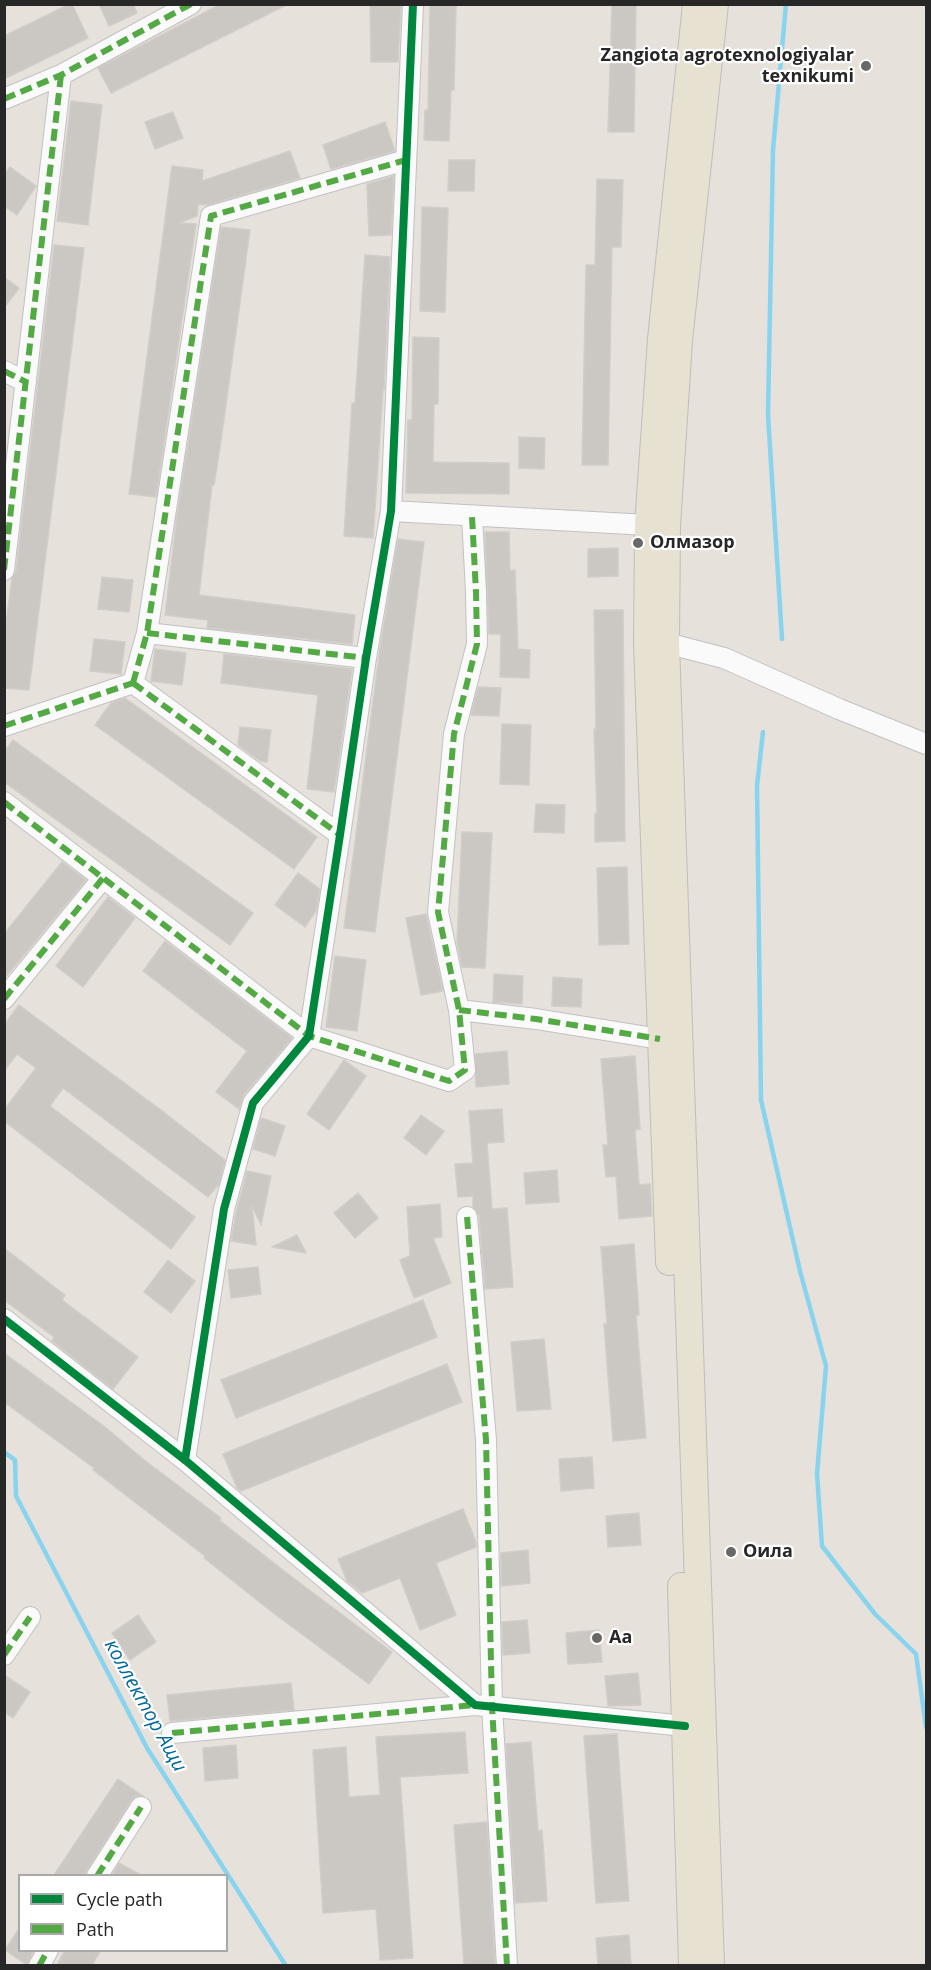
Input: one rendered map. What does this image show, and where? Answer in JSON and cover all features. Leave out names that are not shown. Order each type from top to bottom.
[{"type":"main road","points":[[693,1965],[675,1394],[647,643],[648,525],[661,339],[696,4]]},
{"type":"main road","points":[[711,1965],[666,643],[667,526],[679,340],[715,4]]},
{"type":"street","points":[[4,99],[61,75],[191,4]]},
{"type":"street","points":[[185,1460],[224,1209],[253,1103],[309,1036],[366,658],[391,511],[413,4]]},
{"type":"street","points":[[4,570],[61,75]]},
{"type":"street","points":[[133,683],[147,633],[211,216],[406,160]]},
{"type":"street","points":[[4,371],[26,382]]},
{"type":"street","points":[[391,511],[648,525]]},
{"type":"street","points":[[4,802],[309,1036],[449,1081],[465,1070],[459,1010],[438,912],[454,734],[477,644],[477,592],[472,516]]},
{"type":"street","points":[[147,633],[366,658]]},
{"type":"street","points":[[666,643],[724,658],[839,709],[927,744]]},
{"type":"street","points":[[4,726],[133,683]]},
{"type":"street","points":[[133,683],[340,835]]},
{"type":"street","points":[[4,999],[103,878]]},
{"type":"street","points":[[459,1010],[536,1019],[660,1039]]},
{"type":"street","points":[[467,1217],[486,1440],[483,1706],[507,1965]]},
{"type":"street","points":[[4,1319],[185,1460],[483,1706]]},
{"type":"street","points":[[4,1655],[30,1617]]},
{"type":"street","points":[[172,1733],[483,1706],[685,1726]]},
{"type":"street","points":[[98,1874],[141,1807]]},
{"type":"street","points":[[39,1965],[47,1952]]},
{"type":"building","points":[[70,4],[88,38],[4,79],[4,36]]},
{"type":"building","points":[[99,4],[133,4],[137,13],[109,26]]},
{"type":"building","points":[[221,4],[288,4],[111,93],[98,68]]},
{"type":"building","points":[[370,4],[401,4],[398,62],[371,62]]},
{"type":"building","points":[[430,4],[456,4],[454,90],[451,90],[449,141],[424,140],[425,110],[428,110]]},
{"type":"building","points":[[612,4],[636,4],[634,132],[608,132]]},
{"type":"building","points":[[71,101],[102,105],[88,225],[57,221]]},
{"type":"building","points":[[173,112],[183,138],[155,149],[145,122]]},
{"type":"building","points":[[385,122],[395,151],[331,169],[323,145]]},
{"type":"building","points":[[290,151],[300,178],[207,205],[198,204],[197,216],[179,223],[196,224],[156,497],[129,494],[172,166],[203,170],[202,181]]},
{"type":"building","points":[[449,160],[475,160],[474,191],[448,191]]},
{"type":"building","points":[[10,167],[36,186],[17,215],[4,206],[4,174]]},
{"type":"building","points":[[394,176],[391,235],[369,236],[367,184]]},
{"type":"building","points":[[597,179],[623,180],[621,247],[612,247],[608,465],[582,465],[586,265],[595,265]]},
{"type":"building","points":[[422,207],[448,208],[445,312],[420,311]]},
{"type":"building","points":[[221,227],[250,230],[221,441],[214,485],[212,485],[199,595],[355,615],[352,644],[207,628],[208,620],[165,615],[177,516]]},
{"type":"building","points":[[54,245],[84,248],[29,690],[4,688],[4,638],[12,578],[16,571]]},
{"type":"building","points":[[365,255],[390,257],[384,390],[373,538],[344,536],[352,403],[355,403]]},
{"type":"building","points":[[4,277],[19,288],[4,308]]},
{"type":"building","points":[[413,337],[439,338],[438,404],[434,404],[433,462],[509,463],[509,494],[406,493],[408,420],[412,420]]},
{"type":"building","points":[[519,437],[545,438],[544,469],[519,468]]},
{"type":"building","points":[[485,532],[509,532],[510,571],[515,570],[518,649],[530,650],[529,678],[500,677],[501,634],[489,634]]},
{"type":"building","points":[[398,539],[424,542],[375,932],[344,928],[379,655]]},
{"type":"building","points":[[618,548],[618,576],[588,577],[588,549]]},
{"type":"building","points":[[102,577],[133,580],[129,612],[98,609]]},
{"type":"building","points":[[594,610],[623,610],[625,841],[595,842],[595,814],[597,813]]},
{"type":"building","points":[[94,639],[125,642],[121,674],[90,671]]},
{"type":"building","points":[[155,649],[186,653],[182,685],[151,681]]},
{"type":"building","points":[[224,654],[352,669],[334,792],[307,789],[318,695],[221,683]]},
{"type":"building","points":[[478,687],[501,688],[499,716],[471,715]]},
{"type":"building","points":[[125,698],[317,837],[294,869],[95,725],[111,703]]},
{"type":"building","points":[[502,724],[531,725],[529,785],[500,784]]},
{"type":"building","points":[[240,727],[271,730],[267,762],[260,761],[238,745]]},
{"type":"building","points":[[13,740],[253,913],[230,945],[4,782],[4,752]]},
{"type":"building","points":[[536,804],[565,805],[564,833],[534,832]]},
{"type":"building","points":[[462,832],[492,833],[485,968],[462,967],[457,942]]},
{"type":"building","points":[[62,862],[86,880],[4,979],[4,934]]},
{"type":"building","points":[[627,867],[629,944],[599,945],[597,868]]},
{"type":"building","points":[[298,873],[320,889],[316,911],[305,927],[275,905]]},
{"type":"building","points":[[108,897],[135,918],[83,987],[56,966]]},
{"type":"building","points":[[426,914],[443,991],[421,995],[406,918]]},
{"type":"building","points":[[165,941],[292,1038],[244,1095],[239,1109],[216,1092],[247,1051],[143,971]]},
{"type":"building","points":[[335,956],[366,960],[357,1031],[326,1027]]},
{"type":"building","points":[[494,974],[523,976],[522,1004],[493,1002]]},
{"type":"building","points":[[553,977],[582,979],[581,1007],[552,1006]]},
{"type":"building","points":[[19,1005],[225,1160],[219,1184],[208,1197],[63,1088],[50,1106],[195,1217],[171,1249],[4,1121],[4,1110],[36,1068],[17,1054],[4,1071],[4,1025]]},
{"type":"building","points":[[507,1051],[509,1084],[476,1087],[475,1054]]},
{"type":"building","points":[[635,1056],[640,1129],[635,1130],[639,1185],[650,1184],[652,1216],[619,1219],[616,1176],[606,1177],[603,1145],[608,1145],[601,1059]]},
{"type":"building","points":[[344,1060],[366,1076],[329,1130],[307,1114]]},
{"type":"building","points":[[502,1109],[504,1142],[487,1143],[492,1209],[507,1208],[513,1287],[485,1289],[479,1215],[473,1207],[473,1196],[458,1197],[455,1164],[473,1163],[469,1111]]},
{"type":"building","points":[[421,1115],[444,1131],[426,1155],[404,1138]]},
{"type":"building","points":[[261,1118],[285,1126],[275,1156],[253,1149]]},
{"type":"building","points":[[557,1170],[559,1202],[526,1204],[524,1173]]},
{"type":"building","points":[[247,1171],[271,1176],[261,1225],[252,1206],[256,1245],[231,1241]]},
{"type":"building","points":[[358,1193],[378,1218],[355,1238],[334,1213]]},
{"type":"building","points":[[440,1204],[442,1237],[433,1238],[451,1283],[414,1298],[400,1260],[410,1256],[407,1207]]},
{"type":"building","points":[[297,1235],[306,1253],[272,1247]]},
{"type":"building","points":[[634,1244],[639,1315],[636,1315],[646,1438],[613,1441],[601,1247]]},
{"type":"building","points":[[4,1248],[65,1295],[62,1300],[138,1357],[113,1389],[52,1341],[54,1337],[4,1300]]},
{"type":"building","points":[[168,1260],[195,1281],[171,1313],[144,1292]]},
{"type":"building","points":[[258,1267],[261,1294],[231,1298],[228,1270]]},
{"type":"building","points":[[423,1300],[437,1337],[236,1418],[221,1380]]},
{"type":"building","points":[[544,1339],[551,1409],[517,1411],[511,1342]]},
{"type":"building","points":[[4,1353],[105,1427],[221,1518],[219,1520],[392,1652],[369,1684],[272,1612],[204,1558],[205,1556],[93,1470],[94,1468],[4,1402]]},
{"type":"building","points":[[447,1364],[462,1402],[241,1491],[237,1488],[223,1454]]},
{"type":"building","points":[[592,1457],[594,1488],[561,1491],[559,1459]]},
{"type":"building","points":[[463,1509],[476,1547],[436,1563],[456,1615],[420,1630],[400,1578],[362,1593],[347,1581],[338,1559]]},
{"type":"building","points":[[639,1513],[641,1545],[608,1547],[606,1516]]},
{"type":"building","points":[[528,1550],[530,1583],[501,1586],[501,1553]]},
{"type":"building","points":[[138,1615],[156,1642],[130,1660],[112,1633]]},
{"type":"building","points":[[527,1620],[530,1653],[503,1655],[502,1622]]},
{"type":"building","points":[[599,1630],[602,1662],[568,1664],[566,1633]]},
{"type":"building","points":[[638,1673],[641,1705],[608,1706],[605,1676]]},
{"type":"building","points":[[4,1675],[30,1692],[13,1718],[4,1712]]},
{"type":"building","points":[[291,1683],[294,1710],[170,1721],[167,1695]]},
{"type":"building","points":[[465,1732],[468,1773],[400,1777],[413,1958],[380,1960],[376,1909],[323,1913],[313,1750],[346,1747],[349,1797],[380,1795],[376,1737]]},
{"type":"building","points":[[617,1734],[629,1901],[596,1903],[584,1736]]},
{"type":"building","points":[[531,1742],[538,1831],[542,1830],[547,1901],[515,1903],[506,1744]]},
{"type":"building","points":[[236,1745],[238,1778],[205,1781],[203,1748]]},
{"type":"building","points":[[118,1779],[143,1796],[136,1796],[131,1801],[85,1874],[55,1874]]},
{"type":"building","points":[[487,1822],[495,1965],[464,1965],[454,1825]]},
{"type":"building","points":[[119,1863],[139,1874],[113,1874]]},
{"type":"building","points":[[18,1930],[18,1952],[33,1952],[27,1965],[5,1950]]},
{"type":"building","points":[[629,1935],[631,1965],[598,1965],[596,1938]]},
{"type":"building","points":[[64,1952],[100,1952],[92,1965],[57,1965]]},
{"type":"waterway","points":[[782,639],[768,415],[773,150],[786,4]]},
{"type":"waterway","points":[[763,732],[757,786],[761,1100],[800,1271],[826,1366],[817,1474],[822,1546],[875,1614],[916,1654],[926,1727]]},
{"type":"waterway","name":"коллектор Ащи","points":[[4,1452],[15,1460],[16,1496],[147,1748],[227,1874]]},
{"type":"waterway","name":"коллектор Ащи","points":[[228,1875],[286,1966]]},
{"type":"marked path","points":[[4,99],[61,75],[191,4]]},
{"type":"marked path","points":[[4,570],[61,75]]},
{"type":"marked path","points":[[133,683],[147,633],[211,216],[406,160]]},
{"type":"marked path","points":[[4,371],[26,382]]},
{"type":"marked path","points":[[4,802],[309,1036],[449,1081],[465,1070],[459,1010],[438,912],[454,734],[477,644],[472,516]]},
{"type":"marked path","points":[[147,633],[366,658]]},
{"type":"marked path","points":[[133,683],[340,835]]},
{"type":"marked path","points":[[4,726],[133,683]]},
{"type":"marked path","points":[[4,999],[103,878]]},
{"type":"marked path","points":[[459,1010],[536,1019],[660,1039]]},
{"type":"marked path","points":[[467,1217],[486,1440],[492,1706],[507,1966]]},
{"type":"marked path","points":[[4,1655],[30,1617]]},
{"type":"marked path","points":[[172,1733],[474,1705]]},
{"type":"marked path","points":[[98,1874],[141,1807]]},
{"type":"marked path","points":[[39,1966],[47,1952]]},
{"type":"cycle path","points":[[185,1460],[224,1209],[253,1103],[309,1036],[366,658],[391,511],[413,4]]},
{"type":"cycle path","points":[[4,1319],[185,1460],[475,1705],[685,1726]]},
{"type":"place","name":"Zangiota agrotexnologiyalar texnikumi","points":[[866,66]]},
{"type":"place","name":"Олмазор","points":[[638,543]]},
{"type":"place","name":"Оила","points":[[731,1552]]},
{"type":"place","name":"Аа","points":[[597,1638]]}]
